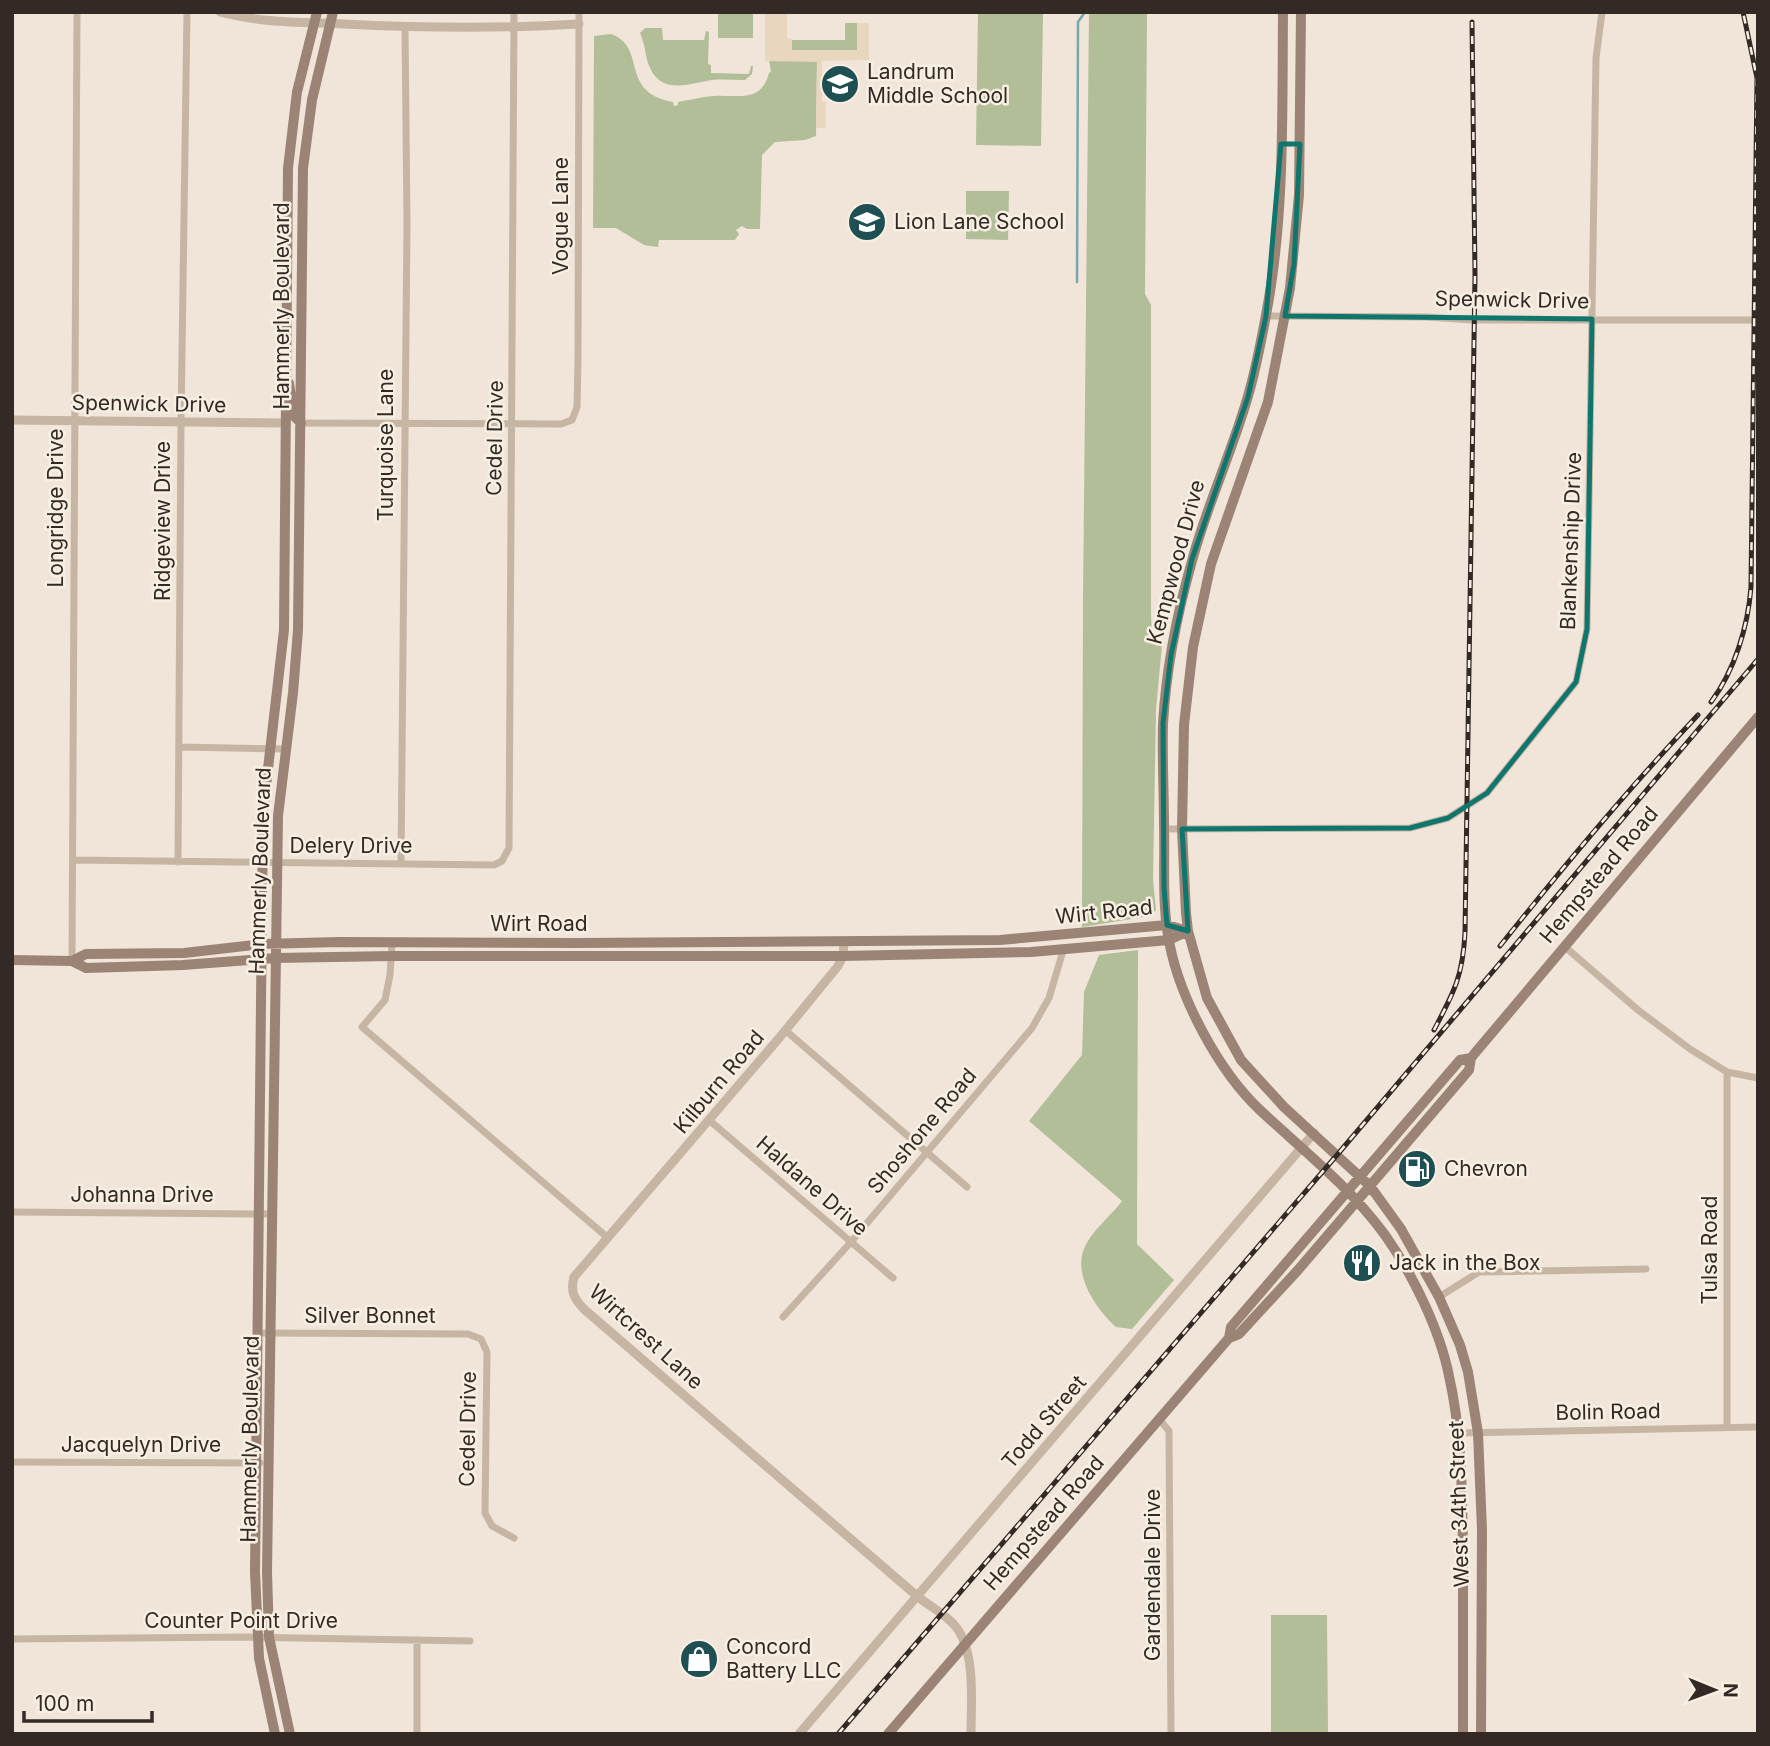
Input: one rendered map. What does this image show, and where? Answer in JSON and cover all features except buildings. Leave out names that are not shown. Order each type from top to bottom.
[{"type":"main road","name":"Kempwood Drive","points":[[1283,12],[1276,254],[1248,397],[1206,514],[1178,613],[1163,723],[1164,888],[1168,940],[1194,1014],[1219,1059],[1231,1078],[1262,1112],[1348,1191]]},
{"type":"main road","name":"Kempwood Drive","points":[[1301,12],[1299,195],[1294,264],[1268,402],[1211,564],[1198,615],[1184,725],[1182,829],[1188,931],[1207,998],[1241,1060],[1278,1100],[1361,1177]]},
{"type":"main road","name":"Hammerly Boulevard","points":[[275,1734],[257,1637],[256,1463],[263,813],[278,693],[284,606],[288,168],[297,92],[316,18]]},
{"type":"main road","name":"Hammerly Boulevard","points":[[290,1734],[269,1637],[267,1572],[278,816],[293,693],[299,606],[303,169],[312,100],[331,18]]},
{"type":"main road","points":[[1281,144],[1300,144]]},
{"type":"main road","points":[[288,168],[303,169]]},
{"type":"main road","points":[[287,280],[301,281]]},
{"type":"main road","points":[[286,369],[293,397],[294,416],[300,423]]},
{"type":"main road","points":[[285,423],[292,428],[293,449],[300,472]]},
{"type":"main road","points":[[284,606],[299,606]]},
{"type":"main road","name":"Hempstead Road","points":[[888,1734],[1229,1338],[1246,1328],[1370,1186],[1469,1070],[1471,1058],[1758,717]]},
{"type":"main road","name":"Wirt Road","points":[[72,961],[86,954],[184,953],[262,944],[1030,939],[1167,925],[1188,931]]},
{"type":"main road","name":"Wirt Road","points":[[12,960],[72,961],[86,968],[275,958],[843,956],[1063,951],[1168,940],[1188,931]]},
{"type":"main road","points":[[1219,1059],[1235,1048]]},
{"type":"main road","name":"Hempstead Road","points":[[1229,1338],[1231,1327],[1460,1060],[1471,1058]]},
{"type":"main road","points":[[260,1094],[273,1094]]},
{"type":"main road","name":"West 34th Street","points":[[1361,1177],[1401,1229],[1439,1297],[1460,1345],[1468,1372],[1478,1433],[1482,1585],[1481,1734]]},
{"type":"main road","name":"West 34th Street","points":[[1348,1191],[1388,1239],[1423,1301],[1449,1374],[1459,1433],[1463,1734]]},
{"type":"main road","points":[[1463,1584],[1482,1585]]},
{"type":"street","name":"Longridge Drive","points":[[72,961],[76,12]]},
{"type":"street","name":"Ridgeview Drive","points":[[178,862],[180,422],[187,12]]},
{"type":"street","points":[[220,12],[277,22],[331,18],[405,27],[514,28],[579,24]]},
{"type":"street","name":"Cedel Drive","points":[[502,861],[509,848],[514,12]]},
{"type":"street","name":"Vogue Lane","points":[[512,423],[561,424],[572,420],[577,407],[579,12]]},
{"type":"street","name":"Blankenship Drive","points":[[1165,829],[1410,828],[1448,818],[1487,793],[1576,682],[1587,629],[1596,58],[1602,12]]},
{"type":"street","name":"Turquoise Lane","points":[[401,864],[407,224],[405,27]]},
{"type":"street","name":"Spenwick Drive","points":[[1266,316],[1391,316],[1472,320],[1758,320]]},
{"type":"street","name":"Spenwick Drive","points":[[12,421],[285,423]]},
{"type":"street","points":[[300,423],[512,423]]},
{"type":"street","points":[[180,747],[285,748]]},
{"type":"street","name":"Delery Drive","points":[[73,860],[494,865],[502,861]]},
{"type":"street","points":[[843,956],[844,942]]},
{"type":"street","points":[[392,944],[393,956],[385,1000],[362,1027],[608,1238]]},
{"type":"street","points":[[1564,946],[1638,1010],[1690,1049],[1727,1072],[1758,1078]]},
{"type":"street","name":"Shoshone Road","points":[[783,1317],[851,1242],[1032,1028],[1049,998],[1063,951]]},
{"type":"street","name":"Kilburn Road","points":[[608,1238],[785,1030],[843,956]]},
{"type":"street","points":[[785,1030],[967,1187]]},
{"type":"street","name":"Tulsa Road","points":[[1727,1072],[1727,1427]]},
{"type":"street","name":"Haldane Drive","points":[[709,1120],[893,1278]]},
{"type":"street","name":"Todd Street","points":[[799,1734],[1314,1133]]},
{"type":"street","name":"Johanna Drive","points":[[12,1212],[272,1214]]},
{"type":"street","name":"Wirtcrest Lane","points":[[608,1238],[574,1277],[571,1287],[574,1300],[956,1627],[964,1644]]},
{"type":"street","points":[[1439,1297],[1479,1272],[1646,1269]]},
{"type":"street","name":"Silver Bonnet","points":[[257,1333],[468,1335],[481,1339]]},
{"type":"street","name":"Cedel Drive","points":[[481,1339],[487,1352],[485,1513],[492,1526],[514,1538]]},
{"type":"street","name":"Gardendale Drive","points":[[1159,1419],[1169,1431],[1171,1734]]},
{"type":"street","name":"Bolin Road","points":[[1459,1433],[1758,1427]]},
{"type":"street","name":"Jacquelyn Drive","points":[[12,1462],[270,1463]]},
{"type":"street","name":"Counter Point Drive","points":[[12,1639],[269,1637],[470,1641]]},
{"type":"street","points":[[417,1640],[417,1734]]},
{"type":"street","points":[[964,1644],[971,1672],[971,1734]]},
{"type":"highlighted area","points":[[1281,144],[1300,144],[1294,264],[1285,316],[1592,319],[1587,629],[1576,682],[1487,793],[1448,818],[1410,828],[1182,829],[1188,931],[1167,925],[1164,888],[1163,723],[1171,655],[1192,559],[1248,397],[1266,316]]},
{"type":"green space","points":[[718,12],[753,12],[753,38],[718,38]]},
{"type":"green space","points":[[978,12],[1043,12],[1041,146],[976,145]]},
{"type":"green space","points":[[1089,12],[1147,12],[1145,294],[1151,305],[1151,615],[1152,637],[1162,645],[1156,709],[1153,880],[1156,910],[1150,916],[1082,927],[1083,599]]},
{"type":"green space","points":[[845,23],[857,23],[857,50],[792,50],[792,40],[845,40]]},
{"type":"green space","points":[[645,28],[662,28],[663,40],[704,40],[706,31],[709,32],[708,64],[711,65],[711,73],[749,74],[753,66],[752,74],[745,80],[712,80],[678,86],[663,83],[656,78],[648,61],[640,33]]},
{"type":"green space","points":[[611,34],[622,40],[629,49],[639,80],[645,89],[656,97],[673,102],[674,106],[678,105],[678,102],[704,97],[754,93],[765,83],[771,72],[769,60],[817,61],[816,136],[805,140],[775,142],[762,155],[760,229],[747,229],[742,226],[736,230],[739,234],[735,240],[659,240],[658,247],[644,245],[616,228],[593,228],[594,36]]},
{"type":"green space","points":[[966,191],[1009,191],[1008,240],[966,239]]},
{"type":"green space","points":[[1138,950],[1137,1244],[1174,1280],[1132,1329],[1116,1327],[1101,1311],[1084,1281],[1081,1259],[1087,1242],[1122,1201],[1029,1121],[1082,1055],[1084,992],[1099,955]]},
{"type":"green space","points":[[1271,1615],[1327,1615],[1328,1734],[1271,1734]]},
{"type":"shaded area","points":[[765,12],[787,12],[787,38],[792,39],[792,50],[857,50],[857,23],[869,23],[869,60],[822,61],[822,102],[826,102],[826,128],[816,128],[817,62],[765,61]]},
{"type":"waterway","points":[[1077,282],[1078,22],[1085,12]]},
{"type":"railway","points":[[1711,702],[1727,676],[1739,647],[1751,587],[1757,78],[1743,12]]},
{"type":"railway","points":[[1434,1030],[1456,983],[1465,932],[1475,275],[1472,22]]},
{"type":"railway","points":[[838,1734],[1337,1155],[1758,659]]},
{"type":"railway","points":[[1500,946],[1596,829],[1698,715]]},
{"type":"place","name":"Landrum Middle School","points":[[840,84]]},
{"type":"place","name":"Lion Lane School","points":[[867,222]]},
{"type":"place","name":"Chevron","points":[[1417,1169]]},
{"type":"place","name":"Jack in the Box","points":[[1362,1263]]},
{"type":"place","name":"Concord Battery LLC","points":[[699,1659]]}]
